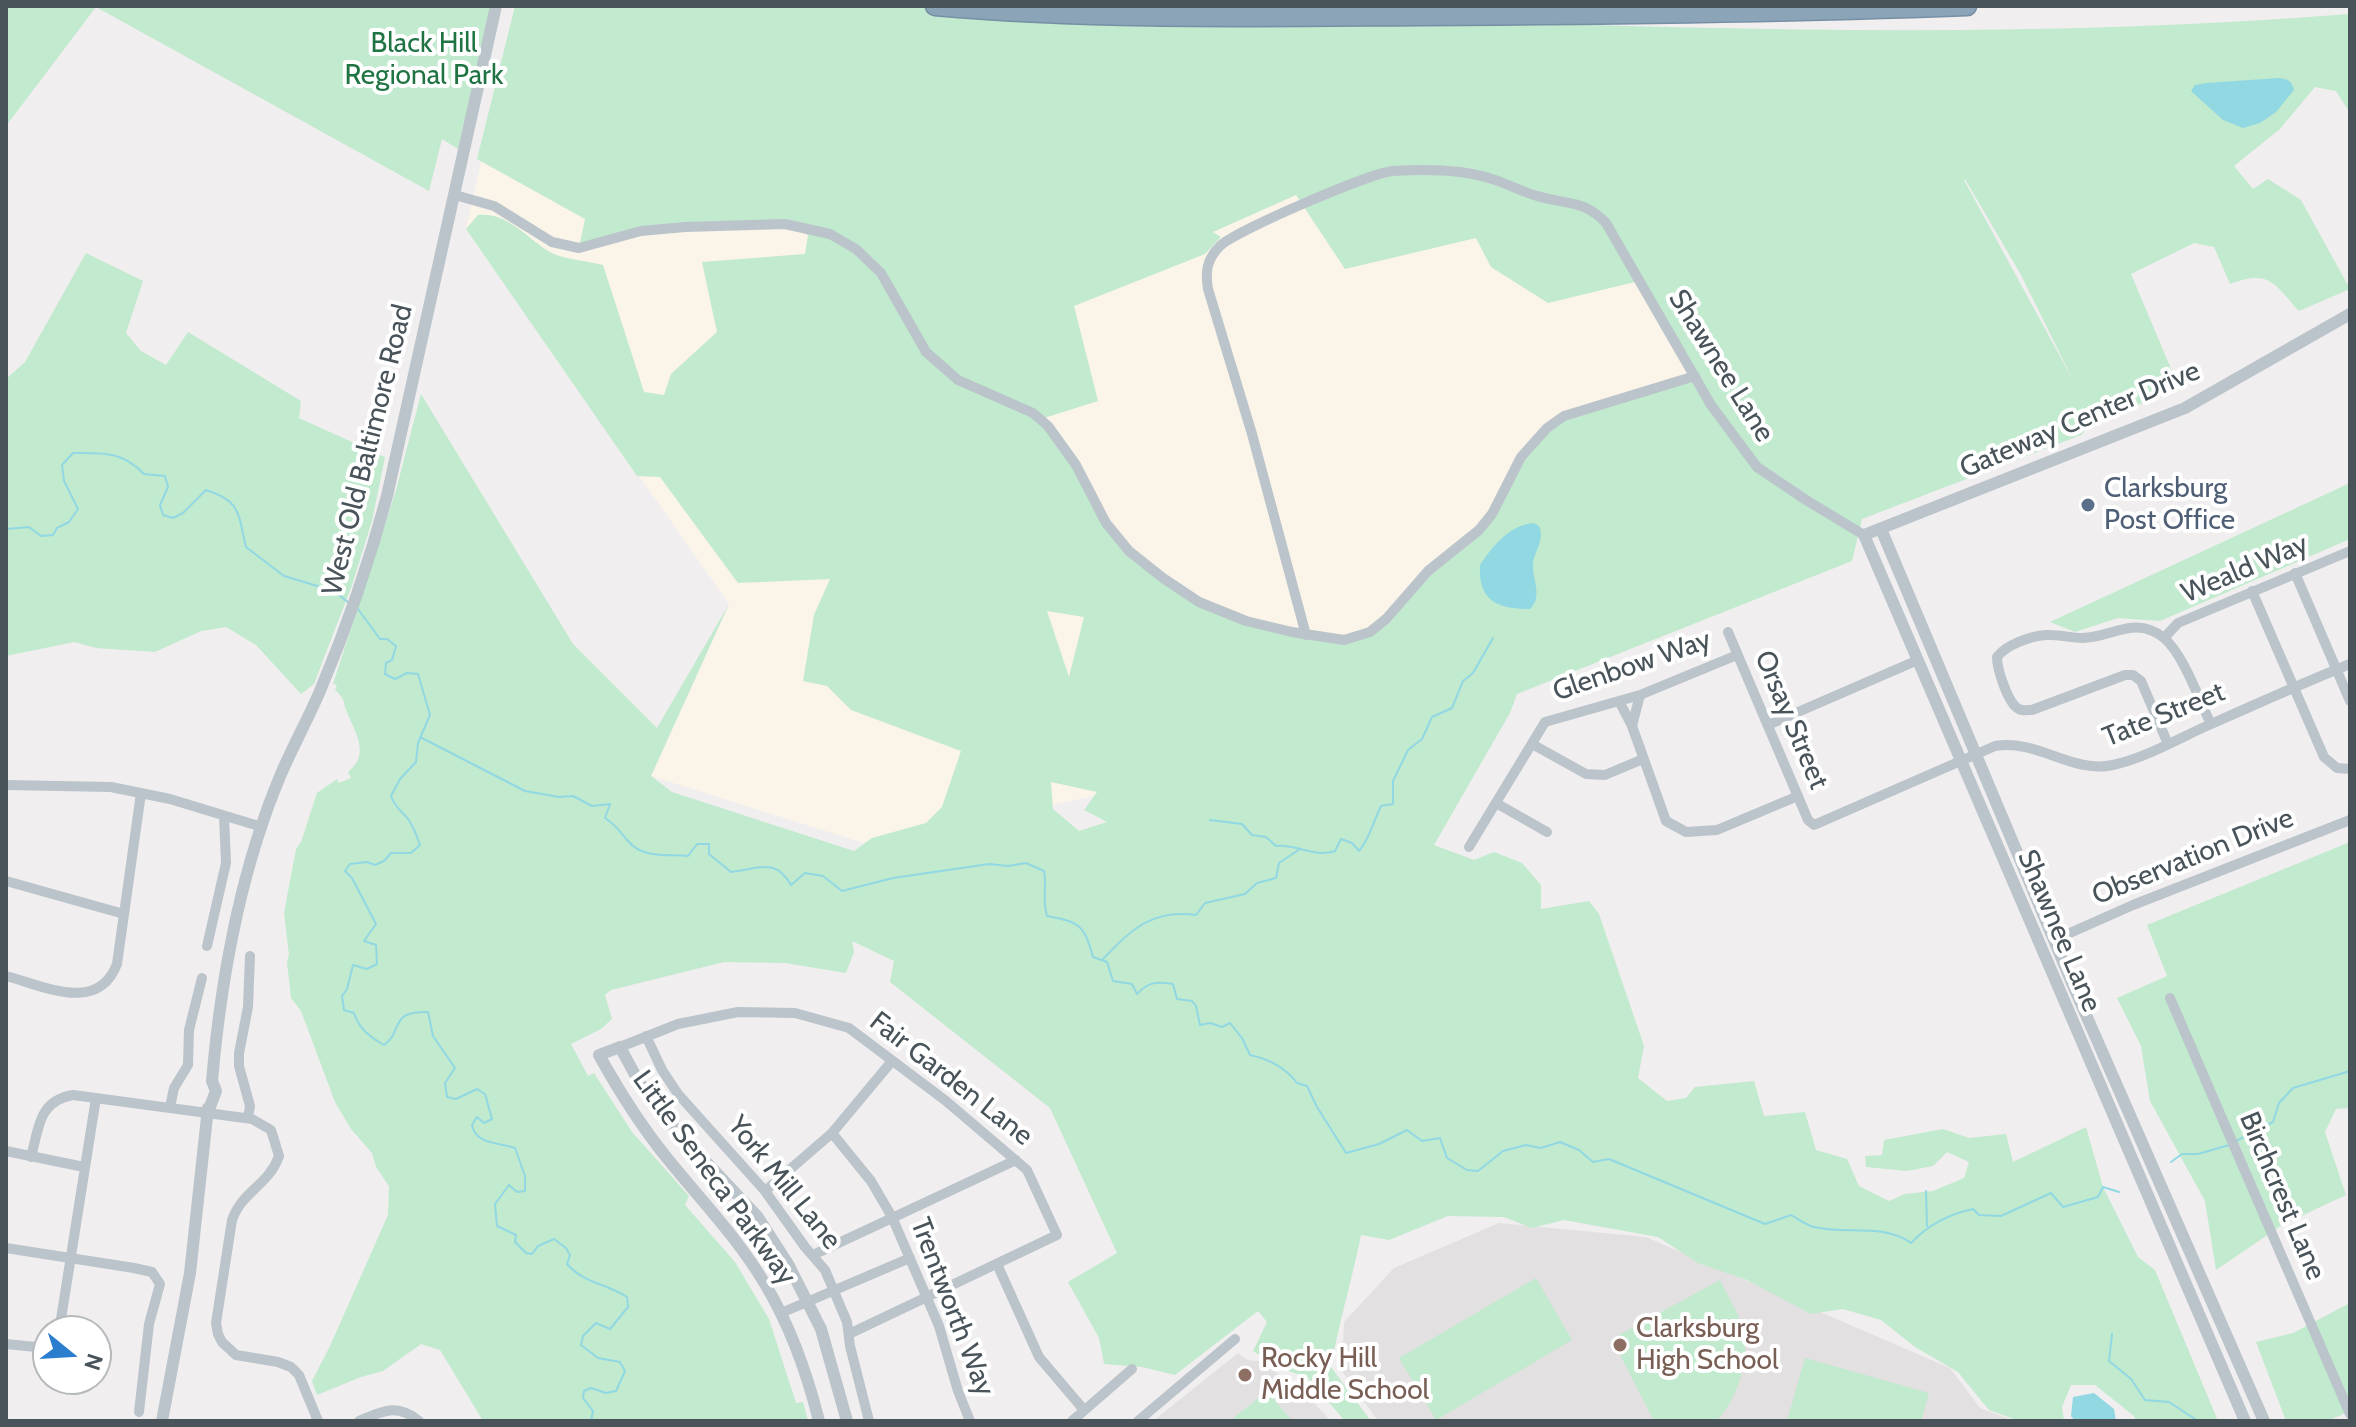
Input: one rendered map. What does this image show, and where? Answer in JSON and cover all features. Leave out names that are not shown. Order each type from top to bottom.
[{"type":"highway","points":[[935,6],[1159,16],[1825,11],[1967,6]]},
{"type":"street","name":"West Old Baltimore Road","points":[[162,1421],[190,1273],[208,1112],[216,1091],[212,1081],[219,1007],[230,951],[262,827],[280,775],[319,693],[357,598],[387,496],[496,6]]},
{"type":"street","name":"Shawnee Lane","points":[[1306,635],[1252,434],[1208,289],[1205,272],[1210,258],[1227,240],[1298,207],[1389,171],[1452,171],[1488,177],[1540,197],[1582,204],[1596,212],[1606,223],[1711,405],[1757,467],[1864,535],[2245,1421]]},
{"type":"street","points":[[455,195],[494,206],[552,242],[579,248],[641,231],[685,227],[785,224],[830,234],[856,249],[881,273],[926,352],[958,380],[1033,413],[1048,426],[1076,465],[1106,523],[1129,551],[1199,602],[1246,621],[1306,635],[1344,640],[1370,632],[1386,619],[1428,571],[1479,530],[1492,514],[1521,457],[1547,428],[1564,416],[1695,376]]},
{"type":"street","name":"Gateway Center Drive","points":[[1864,535],[2185,408],[2350,314]]},
{"type":"street","name":"Shawnee Lane","points":[[1881,529],[2054,940],[2264,1421]]},
{"type":"street","name":"Weald Way","points":[[2164,638],[2178,623],[2350,551]]},
{"type":"street","points":[[2295,573],[2350,701]]},
{"type":"street","points":[[2252,591],[2324,757],[2337,768],[2350,769]]},
{"type":"street","points":[[2168,744],[2141,681],[2133,675],[2125,675],[2032,710],[2021,710],[2012,704],[1997,667],[1997,657],[2002,650],[2033,637],[2084,638],[2135,626],[2149,629],[2175,649],[2211,724]]},
{"type":"street","name":"Orsay Street","points":[[1728,632],[1808,820],[1814,825]]},
{"type":"street","name":"Glenbow Way","points":[[1469,847],[1545,722],[1640,695],[1737,655]]},
{"type":"street","points":[[1768,725],[1918,660]]},
{"type":"street","name":"Tate Street","points":[[1814,825],[1995,746],[2012,743],[2076,763],[2112,765],[2168,744],[2350,664]]},
{"type":"street","points":[[1632,726],[1640,695]]},
{"type":"street","points":[[1619,701],[1632,726],[1666,821],[1686,832],[1717,830],[1798,796]]},
{"type":"street","points":[[1532,744],[1586,774],[1605,775],[1643,759]]},
{"type":"street","points":[[6,785],[111,787],[170,799],[262,827]]},
{"type":"street","points":[[6,976],[75,995],[94,991],[112,976],[117,964],[141,793]]},
{"type":"street","points":[[1496,803],[1547,832]]},
{"type":"street","points":[[207,946],[226,863],[224,816]]},
{"type":"street","name":"Observation Drive","points":[[2054,940],[2133,905],[2350,820]]},
{"type":"street","points":[[6,881],[124,914]]},
{"type":"street","points":[[248,1118],[250,1106],[239,1066],[239,1053],[248,1007],[250,956]]},
{"type":"street","points":[[170,1107],[174,1088],[188,1065],[189,1030],[202,978]]},
{"type":"street","name":"Birchcrest Lane","points":[[2170,998],[2350,1414]]},
{"type":"street","name":"Fair Garden Lane","points":[[599,1055],[678,1024],[738,1012],[795,1013],[849,1028],[946,1101],[1027,1170],[1057,1235],[849,1334]]},
{"type":"street","name":"York Mill Lane","points":[[646,1036],[662,1070],[678,1094],[765,1191],[825,1270],[849,1334],[869,1421]]},
{"type":"street","name":"Little Seneca Parkway","points":[[620,1047],[639,1082],[664,1117],[757,1216],[788,1264],[821,1329],[847,1421]]},
{"type":"street","name":"Little Seneca Parkway","points":[[599,1055],[624,1099],[765,1282],[790,1330],[819,1421]]},
{"type":"street","points":[[765,1191],[832,1133],[892,1061]]},
{"type":"street","points":[[31,1157],[42,1115],[59,1097],[73,1095],[248,1118],[271,1130],[279,1156],[270,1175],[237,1205],[216,1323],[222,1342],[236,1355],[291,1367],[299,1375],[318,1421]]},
{"type":"street","points":[[62,1315],[96,1098]]},
{"type":"street","name":"Trentworth Way","points":[[832,1133],[871,1181],[891,1216],[939,1326],[970,1421]]},
{"type":"street","points":[[6,1151],[84,1167]]},
{"type":"street","points":[[813,1255],[1016,1160]]},
{"type":"street","points":[[6,1248],[146,1270],[157,1277],[160,1284],[149,1324],[139,1412]]},
{"type":"street","points":[[781,1313],[910,1258]]},
{"type":"street","points":[[997,1264],[1039,1357],[1084,1410]]},
{"type":"street","points":[[1138,1421],[1235,1339]]},
{"type":"street","points":[[6,1344],[32,1347]]},
{"type":"street","points":[[1072,1421],[1132,1369]]},
{"type":"street","points":[[359,1421],[388,1409],[406,1413],[419,1421]]},
{"type":"shaded area","points":[[516,6],[1827,44],[1859,503],[1326,745],[870,845],[651,776],[729,604],[466,229]]},
{"type":"shaded area","name":"Clarksburg High School","points":[[1499,1223],[1646,1237],[1950,1368],[1980,1408],[2015,1421],[1378,1421],[1342,1371],[1344,1322],[1394,1268]]},
{"type":"shaded area","name":"Rocky Hill Middle School","points":[[1238,1353],[1247,1360],[1259,1361],[1301,1389],[1331,1421],[1153,1421]]},
{"type":"green space","name":"Black Hill Regional Park","points":[[6,6],[492,6],[458,149],[442,139],[429,191],[96,7],[6,126]]},
{"type":"green space","points":[[515,6],[1041,6],[1696,28],[1859,30],[2186,24],[2350,14],[2350,113],[2336,91],[2315,87],[2280,129],[2234,166],[2253,189],[2268,179],[2301,200],[2350,289],[2299,311],[2277,287],[2263,279],[2230,284],[2214,247],[2194,243],[2131,274],[2180,390],[2095,420],[2081,435],[1862,519],[1852,561],[1517,694],[1510,713],[1434,845],[1474,860],[1494,852],[1522,863],[1541,885],[1541,909],[1589,901],[1599,914],[1644,1046],[1638,1078],[1667,1101],[1686,1098],[1695,1087],[1754,1081],[1764,1116],[1805,1112],[1816,1150],[1847,1159],[1859,1186],[1889,1201],[1905,1194],[1933,1191],[1964,1178],[1969,1162],[1947,1152],[1933,1166],[1907,1171],[1866,1167],[1865,1156],[1882,1155],[1884,1140],[1943,1129],[1969,1138],[2006,1134],[2013,1162],[2086,1127],[2103,1187],[2138,1257],[2155,1270],[2218,1421],[2136,1421],[2134,1416],[2095,1385],[2071,1385],[2062,1407],[2064,1421],[2019,1421],[1989,1410],[1958,1372],[1915,1347],[1881,1320],[1843,1309],[1811,1314],[1747,1280],[1698,1263],[1658,1237],[1564,1220],[1532,1228],[1504,1217],[1448,1216],[1389,1240],[1361,1235],[1331,1367],[1371,1421],[1345,1421],[1307,1377],[1279,1368],[1253,1351],[1267,1322],[1258,1311],[1175,1375],[1142,1367],[1104,1364],[1099,1338],[1068,1282],[1117,1253],[1050,1108],[890,982],[894,961],[852,941],[854,952],[846,973],[785,963],[724,962],[611,990],[605,995],[612,1019],[601,1029],[571,1044],[588,1076],[594,1073],[632,1132],[689,1196],[685,1205],[735,1262],[769,1319],[796,1403],[803,1402],[808,1421],[483,1421],[440,1350],[421,1344],[383,1371],[317,1395],[312,1381],[388,1215],[389,1186],[376,1167],[372,1153],[351,1129],[335,1102],[301,1011],[291,998],[284,913],[296,849],[317,793],[337,779],[339,783],[351,778],[348,772],[359,758],[357,735],[342,698],[335,690],[337,685],[333,684],[396,490],[421,394],[573,644],[657,728],[729,604],[651,776],[672,792],[854,851],[872,838],[926,823],[942,807],[961,751],[851,710],[827,686],[803,681],[814,615],[830,579],[738,583],[660,477],[637,476],[466,229],[478,215],[489,215],[509,222],[554,254],[603,265],[644,392],[664,395],[671,374],[717,332],[702,262],[805,254],[808,235],[785,224],[685,227],[579,248],[585,219],[477,159]],"holes":[[[1964,180],[2021,275],[2074,382]],[[1296,195],[1345,269],[1476,238],[1491,267],[1548,303],[1639,281],[1694,377],[1564,416],[1521,457],[1479,530],[1428,571],[1370,632],[1344,640],[1246,621],[1180,589],[1129,551],[1041,419],[1098,401],[1074,306],[1205,254],[1221,237],[1213,232]],[[1047,611],[1084,617],[1069,677]],[[1051,782],[1097,792],[1084,810],[1107,822],[1079,831],[1053,809]]]},
{"type":"green space","points":[[86,253],[143,281],[126,333],[141,351],[166,365],[188,332],[301,401],[299,418],[385,457],[372,521],[352,585],[314,684],[301,694],[256,645],[226,627],[201,631],[155,652],[96,648],[74,642],[6,656],[6,379],[25,362]]},
{"type":"green space","points":[[2350,483],[2350,539],[2160,621],[2118,618],[2075,632],[2050,622]]},
{"type":"green space","points":[[2350,842],[2350,1108],[2336,1109],[2325,1132],[2346,1195],[2282,1225],[2216,1270],[2205,1201],[2150,1101],[2141,1046],[2117,998],[2167,976],[2147,925]]},
{"type":"green space","points":[[1536,1278],[1572,1340],[1436,1420],[1399,1358]]},
{"type":"green space","points":[[1720,1280],[1737,1313],[1745,1344],[1740,1380],[1730,1403],[1716,1421],[1654,1421],[1612,1339]]},
{"type":"green space","points":[[2350,1303],[2350,1411],[2327,1421],[2286,1421],[2256,1342],[2293,1333]]},
{"type":"green space","points":[[1805,1358],[1929,1393],[1921,1421],[1787,1421]]},
{"type":"green space","points":[[1267,1391],[1292,1421],[1230,1421]]},
{"type":"water","points":[[2279,78],[2289,81],[2294,90],[2276,112],[2260,123],[2243,128],[2223,120],[2191,91],[2195,85],[2206,83]]},
{"type":"water","points":[[1534,523],[1539,526],[1541,534],[1533,565],[1537,591],[1534,604],[1530,609],[1499,605],[1486,595],[1482,587],[1480,565],[1509,532]]},
{"type":"water","points":[[2094,1393],[2114,1409],[2116,1421],[2075,1421],[2071,1416],[2073,1397]]},
{"type":"waterway","points":[[6,529],[29,527],[41,536],[53,535],[57,528],[69,522],[78,509],[64,481],[62,465],[73,453],[112,455],[128,461],[144,474],[165,476],[168,487],[160,505],[163,515],[173,518],[183,513],[206,490],[218,494],[236,511],[246,547],[284,576],[334,591],[349,603]]},
{"type":"waterway","points":[[358,609],[380,639],[387,639],[396,646],[392,660],[386,663],[385,674],[395,679],[407,673],[418,674],[430,715],[418,743],[416,762],[400,779],[391,796],[410,822],[420,845],[411,853],[391,853],[375,865],[367,862],[350,864],[345,871],[352,878],[376,924],[364,941],[376,945],[377,964],[367,969],[353,965],[342,996],[344,1010],[354,1013],[366,1032],[384,1045],[402,1018],[428,1012],[433,1036],[455,1068],[445,1083],[447,1097],[456,1099],[477,1089],[485,1094],[492,1119],[484,1123],[477,1117],[472,1125],[474,1131],[489,1142],[515,1148],[525,1176],[525,1191],[517,1192],[509,1185],[495,1204],[497,1226],[516,1235],[515,1242],[526,1253],[532,1254],[538,1246],[554,1239],[566,1248],[570,1255],[567,1264],[573,1270],[627,1297],[628,1307],[610,1329],[596,1323],[583,1336],[581,1345],[598,1358],[620,1362],[625,1371],[616,1391],[606,1393],[591,1388],[584,1391],[583,1398],[593,1411],[591,1421]]},
{"type":"waterway","points":[[1210,820],[1242,824],[1252,835],[1266,837],[1276,846],[1327,853],[1335,851],[1341,839],[1352,843],[1359,851],[1381,806],[1393,804],[1393,781],[1408,750],[1422,739],[1432,717],[1452,708],[1463,681],[1473,673],[1493,638]]},
{"type":"waterway","points":[[420,737],[525,791],[559,797],[573,796],[592,806],[610,804],[605,818],[641,851],[688,856],[697,844],[709,844],[709,854],[731,872],[772,868],[785,876],[791,885],[805,873],[823,876],[842,891],[893,878],[989,864],[1008,866],[1026,863],[1044,871],[1047,916],[1067,920],[1079,927],[1087,938],[1093,957],[1107,962],[1113,981],[1132,984],[1137,994],[1153,983],[1173,984],[1177,999],[1192,1001],[1196,1006],[1200,1025],[1210,1023],[1222,1027],[1230,1023],[1250,1055],[1276,1064],[1297,1083],[1307,1086],[1346,1153],[1379,1144],[1407,1130],[1422,1141],[1440,1138],[1447,1158],[1467,1170],[1478,1171],[1503,1151],[1526,1145],[1541,1148],[1560,1142],[1579,1150],[1593,1162],[1609,1159],[1765,1224],[1791,1215],[1814,1227],[1889,1233],[1911,1243],[1939,1222],[1973,1209],[1979,1215],[2001,1216],[2051,1193],[2063,1207],[2098,1197],[2103,1187],[2119,1192]]},
{"type":"waterway","points":[[1103,959],[1134,930],[1155,918],[1196,915],[1205,903],[1245,894],[1257,883],[1276,878],[1279,863],[1300,849]]},
{"type":"waterway","points":[[2236,1141],[2273,1122],[2279,1103],[2293,1088],[2350,1071]]},
{"type":"waterway","points":[[2171,1162],[2182,1154],[2198,1154],[2229,1145]]},
{"type":"waterway","points":[[1926,1191],[1927,1226]]},
{"type":"waterway","points":[[2112,1334],[2109,1361],[2131,1379],[2145,1400],[2169,1402],[2195,1419]]},
{"type":"place","name":"Clarksburg Post Office","points":[[2088,505]]},
{"type":"place","name":"Clarksburg High School","points":[[1620,1345]]},
{"type":"place","name":"Rocky Hill Middle School","points":[[1245,1375]]}]
